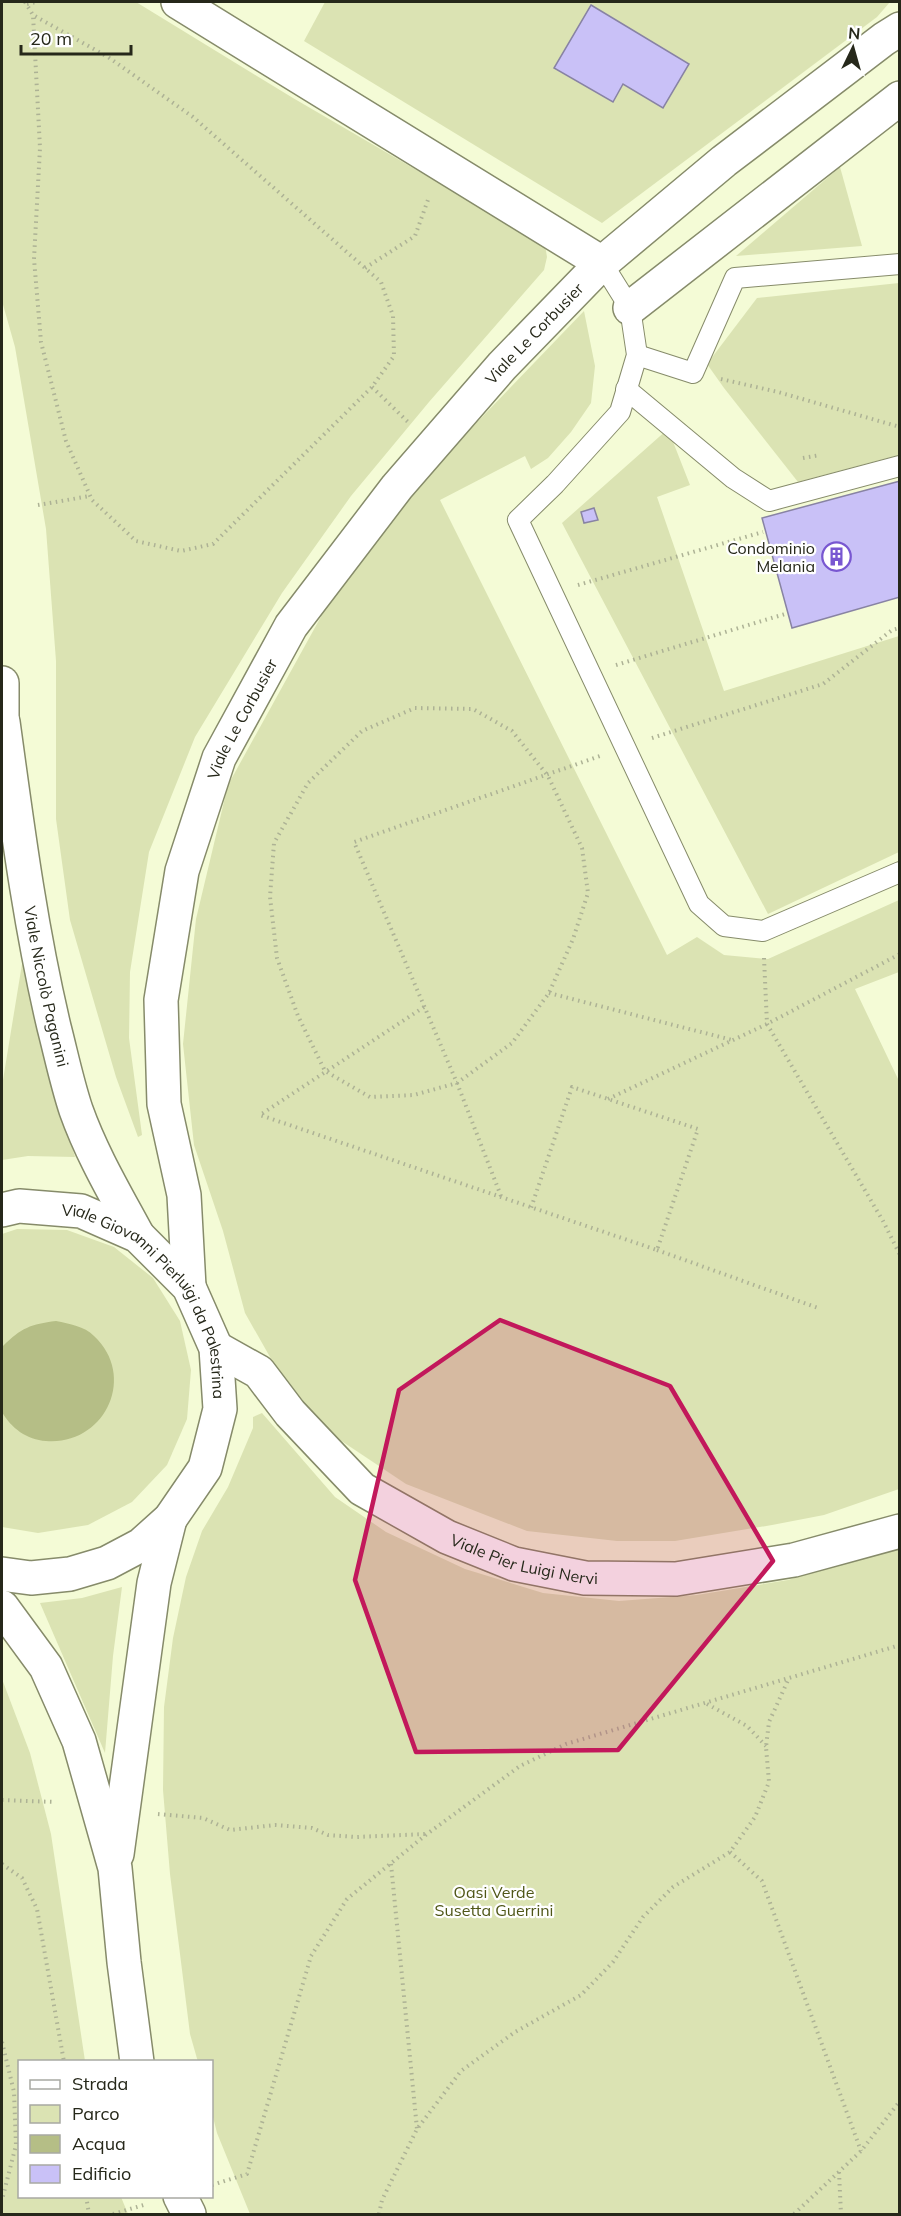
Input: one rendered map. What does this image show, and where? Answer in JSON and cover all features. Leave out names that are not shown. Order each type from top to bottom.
[{"type":"street","points":[[178,2],[602,263]]},
{"type":"street","name":"Viale Le Corbusier","points":[[189,1287],[184,1196],[164,1104],[161,1000],[182,871],[219,758],[291,626],[397,487],[502,366],[602,263],[724,161],[900,29]]},
{"type":"street","points":[[630,308],[900,98]]},
{"type":"street","name":"Viale Niccolò Paganini","points":[[2,683],[2,760]]},
{"type":"street","name":"Viale Niccolò Paganini","points":[[3,722],[40,969],[59,1046],[76,1110],[96,1159],[138,1236]]},
{"type":"street","name":"Viale Giovanni Pierluigi da Palestrina","points":[[2,1210],[19,1206],[81,1211],[138,1236],[189,1287],[216,1348],[220,1409],[205,1468],[170,1519],[141,1545],[107,1563],[69,1574],[31,1578],[2,1574]]},
{"type":"street","name":"Viale Pier Luigi Nervi","points":[[216,1348],[259,1372],[290,1413],[362,1489],[447,1537],[514,1564],[585,1578],[676,1579],[794,1560],[900,1531]]},
{"type":"street","name":"Viale Giovanni Pierluigi da Palestrina","points":[[115,1868],[154,1583],[170,1519]]},
{"type":"street","name":"Viale Giovanni Pierluigi da Palestrina","points":[[2,1607],[46,1667],[79,1741],[115,1868],[137,2060]]},
{"type":"street","points":[[167,2199],[189,2214]]},
{"type":"lane","points":[[602,263],[630,308],[637,355],[620,412],[555,484],[518,520],[699,904],[724,926],[763,931],[900,872]]},
{"type":"lane","points":[[637,355],[693,373],[735,278],[900,264]]},
{"type":"lane","points":[[626,389],[733,478],[769,501],[900,466]]},
{"type":"path","points":[[33,15],[108,57],[193,117],[381,282],[393,316],[394,356],[372,387],[213,544],[181,551],[136,541],[92,500],[66,441],[41,342],[34,259],[40,148],[33,15],[26,3],[36,2]]},
{"type":"path","points":[[365,268],[415,236],[441,164]]},
{"type":"path","points":[[693,373],[778,392],[900,427]]},
{"type":"path","points":[[372,387],[433,445]]},
{"type":"path","points":[[38,505],[90,496]]},
{"type":"path","points":[[552,592],[763,532]]},
{"type":"path","points":[[590,673],[786,614]]},
{"type":"path","points":[[501,1197],[456,1083],[354,842],[548,776],[625,747],[823,684],[892,630],[900,627]]},
{"type":"path","points":[[416,708],[473,710],[512,731],[548,776],[582,848],[588,893],[573,939],[549,993],[512,1043],[456,1083],[414,1095],[370,1097],[325,1071],[298,1016],[277,958],[270,897],[274,843],[309,783],[362,731],[416,708]]},
{"type":"path","points":[[763,931],[767,1024],[884,1221],[900,1255]]},
{"type":"path","points":[[608,1099],[767,1024],[900,954]]},
{"type":"path","points":[[549,993],[733,1040]]},
{"type":"path","points":[[424,1007],[260,1115],[657,1250],[818,1308]]},
{"type":"path","points":[[531,1208],[572,1087],[698,1130],[657,1250]]},
{"type":"path","points":[[213,2185],[247,2174],[311,1956],[347,1899],[427,1834],[520,1767],[566,1744],[900,1645]]},
{"type":"path","points":[[379,2214],[382,2200],[417,2129],[461,2071],[515,2032],[581,1995],[613,1962],[643,1917],[673,1887],[730,1852],[755,1817],[769,1782],[766,1747],[769,1722],[789,1678]]},
{"type":"path","points":[[706,1704],[747,1726],[766,1747]]},
{"type":"path","points":[[2,1800],[55,1802]]},
{"type":"path","points":[[159,1814],[203,1818],[230,1830],[275,1825],[312,1828],[328,1835],[356,1837],[427,1834]]},
{"type":"path","points":[[730,1852],[762,1881],[861,2151]]},
{"type":"path","points":[[2,1864],[22,1878],[37,1909],[64,2060]]},
{"type":"path","points":[[391,1864],[417,2129]]},
{"type":"path","points":[[2,2042],[14,2092],[16,2145],[2,2200]]},
{"type":"path","points":[[794,2214],[861,2151],[900,2102]]},
{"type":"path","points":[[839,2172],[841,2214]]},
{"type":"path","points":[[86,2198],[89,2214]]},
{"type":"path","points":[[113,2214],[167,2199]]},
{"type":"highlighted area","points":[[500,1320],[670,1386],[773,1561],[618,1750],[416,1752],[355,1580],[399,1390]]},
{"type":"green space","points":[[2,2],[136,2],[293,98],[545,245],[547,257],[544,270],[351,496],[282,593],[195,737],[149,852],[130,972],[129,1038],[142,1135],[138,1137],[116,1077],[70,920],[56,819],[56,661],[46,529],[15,347],[2,301]]},
{"type":"green space","points":[[325,2],[890,2],[877,17],[602,223],[304,41]]},
{"type":"green space","points":[[840,167],[862,246],[736,256]]},
{"type":"green space","points":[[899,283],[899,455],[798,482],[707,364],[757,298]]},
{"type":"green space","points":[[584,311],[595,366],[591,403],[571,432],[548,458],[531,469],[525,456],[440,500],[667,955],[697,937],[724,955],[768,959],[899,900],[899,972],[855,989],[899,1081],[899,1489],[824,1515],[675,1541],[617,1541],[527,1531],[406,1484],[316,1424],[283,1380],[245,1313],[223,1231],[194,1145],[183,1044],[196,919],[228,785],[323,613],[430,471]]},
{"type":"green space","points":[[668,429],[690,485],[657,497],[724,691],[899,636],[899,852],[768,914],[562,523]]},
{"type":"green space","points":[[23,958],[75,1157],[28,1156],[2,1160],[2,1086]]},
{"type":"green space","points":[[17,1229],[67,1230],[114,1247],[153,1278],[180,1321],[191,1370],[187,1419],[167,1465],[132,1502],[88,1525],[38,1533],[2,1527],[2,1234]]},
{"type":"green space","name":"Oasi Verde Susetta Guerrini","points":[[262,1413],[335,1497],[386,1532],[465,1569],[543,1593],[619,1601],[697,1595],[788,1580],[899,1544],[899,2214],[250,2214],[217,2133],[213,2117],[213,2060],[197,2060],[190,2034],[170,1874],[163,1790],[164,1707],[173,1638],[186,1577],[202,1531],[228,1487],[253,1428],[253,1417]]},
{"type":"green space","points":[[122,1587],[113,1656],[105,1753],[40,1603],[82,1598]]},
{"type":"green space","points":[[2,1679],[30,1753],[51,1834],[85,2060],[18,2060],[18,2198],[121,2198],[128,2214],[2,2214]]},
{"type":"water","points":[[56,1321],[72,1324],[94,1336],[107,1352],[113,1370],[113,1389],[108,1406],[98,1421],[84,1432],[67,1440],[46,1441],[20,1432],[2,1412],[3,1346],[27,1328]]},
{"type":"building","points":[[591,5],[689,64],[663,108],[623,84],[613,102],[554,68]]},
{"type":"building","name":"Condominio Melania","points":[[900,481],[900,597],[792,628],[762,518]]},
{"type":"building","points":[[594,508],[598,520],[584,523],[581,512]]},
{"type":"place","name":"Condominio Melania","points":[[836,557]]}]
